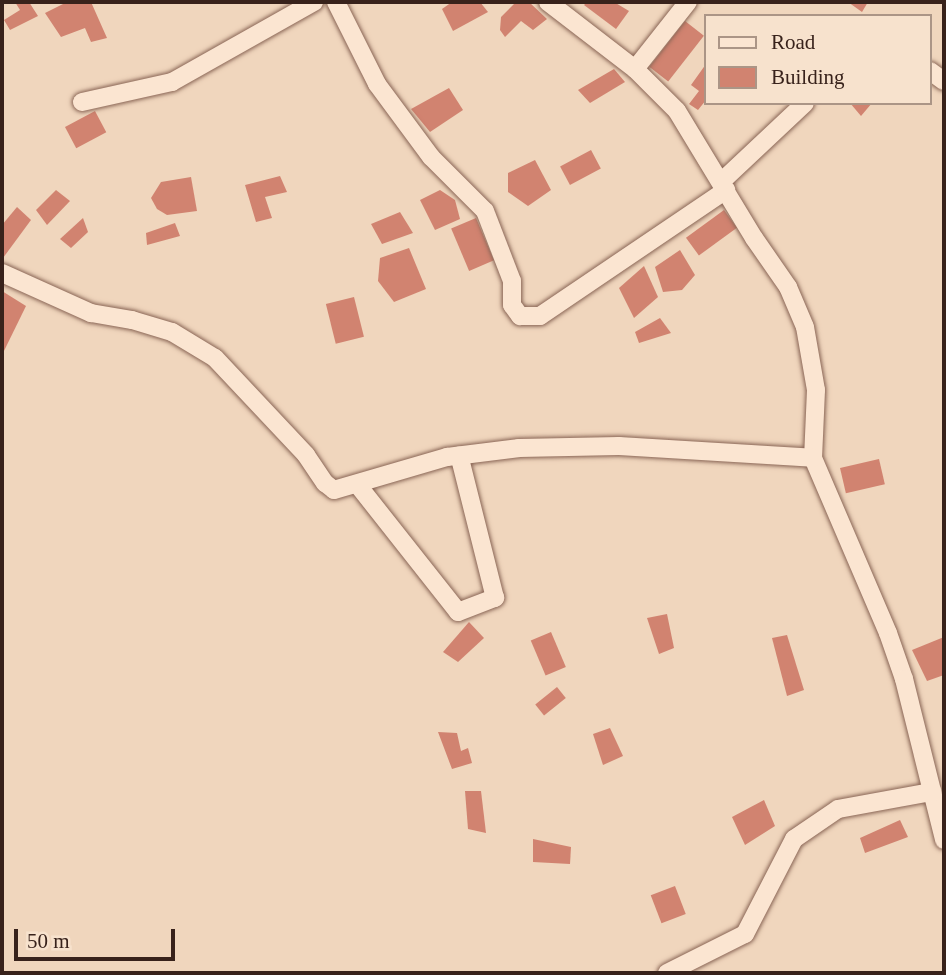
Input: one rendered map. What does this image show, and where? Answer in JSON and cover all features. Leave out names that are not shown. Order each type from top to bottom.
[{"type":"street","points":[[82,102],[172,82],[314,2]]},
{"type":"street","points":[[336,2],[377,84],[431,157],[485,211],[512,281],[512,305],[520,316],[540,316],[724,186],[803,105]]},
{"type":"street","points":[[548,2],[635,69],[677,111],[788,286],[805,327],[816,390],[813,458],[888,632],[904,679],[944,840]]},
{"type":"street","points":[[635,69],[688,2]]},
{"type":"street","points":[[2,272],[91,313],[132,320],[172,332],[215,358],[306,455],[325,483],[334,490],[459,455],[519,448],[619,446],[813,458]]},
{"type":"street","points":[[357,484],[458,612],[495,598],[459,455]]},
{"type":"street","points":[[667,973],[745,934],[794,839],[838,809],[932,792]]},
{"type":"building","points":[[15,2],[29,2],[38,16],[10,30],[4,20],[20,10]]},
{"type":"building","points":[[67,2],[91,2],[107,38],[91,42],[85,28],[61,37],[45,13]]},
{"type":"building","points":[[452,2],[480,2],[488,12],[453,31],[442,9]]},
{"type":"building","points":[[516,2],[529,2],[547,19],[533,30],[521,21],[505,37],[500,30],[501,17]]},
{"type":"building","points":[[587,2],[614,2],[629,11],[616,29],[584,5]]},
{"type":"building","points":[[848,2],[868,2],[862,12]]},
{"type":"building","points":[[685,21],[704,36],[668,81],[649,67]]},
{"type":"building","points":[[704,67],[704,102],[698,110],[689,104],[699,91],[691,85]]},
{"type":"building","points":[[614,69],[625,82],[590,103],[578,90]]},
{"type":"building","points":[[449,88],[463,110],[430,132],[411,109]]},
{"type":"building","points":[[852,105],[870,105],[861,116]]},
{"type":"building","points":[[95,111],[106,132],[76,148],[65,127]]},
{"type":"building","points":[[591,150],[601,169],[570,185],[560,166]]},
{"type":"building","points":[[535,160],[551,190],[528,206],[508,192],[508,173]]},
{"type":"building","points":[[280,176],[287,192],[265,197],[272,218],[256,222],[245,185]]},
{"type":"building","points":[[191,177],[197,211],[167,215],[157,209],[151,198],[161,182]]},
{"type":"building","points":[[56,190],[70,201],[47,225],[36,210]]},
{"type":"building","points":[[440,190],[455,200],[460,219],[435,230],[420,200]]},
{"type":"building","points":[[17,207],[31,220],[3,258],[2,225]]},
{"type":"building","points":[[724,210],[737,228],[699,255],[686,238]]},
{"type":"building","points":[[400,212],[413,233],[382,244],[371,224]]},
{"type":"building","points":[[83,218],[88,232],[71,248],[60,239]]},
{"type":"building","points":[[476,218],[494,260],[469,271],[451,229]]},
{"type":"building","points":[[175,223],[180,236],[147,245],[146,233]]},
{"type":"building","points":[[409,248],[426,289],[394,302],[378,281],[380,258]]},
{"type":"building","points":[[680,250],[695,275],[682,290],[663,292],[655,267]]},
{"type":"building","points":[[644,266],[658,297],[634,318],[619,288]]},
{"type":"building","points":[[2,291],[26,306],[2,355]]},
{"type":"building","points":[[354,297],[364,337],[336,344],[326,304]]},
{"type":"building","points":[[660,318],[671,333],[639,343],[635,332]]},
{"type":"building","points":[[879,459],[885,484],[846,493],[840,468]]},
{"type":"building","points":[[667,614],[674,648],[659,654],[647,618]]},
{"type":"building","points":[[469,622],[484,638],[458,662],[443,652]]},
{"type":"building","points":[[551,632],[566,667],[546,676],[531,641]]},
{"type":"building","points":[[787,635],[804,690],[787,696],[772,638]]},
{"type":"building","points":[[944,637],[944,675],[927,681],[912,650]]},
{"type":"building","points":[[557,687],[566,698],[544,716],[535,705]]},
{"type":"building","points":[[610,728],[623,756],[603,765],[593,734]]},
{"type":"building","points":[[438,732],[457,733],[461,751],[468,748],[472,763],[452,769]]},
{"type":"building","points":[[465,791],[481,791],[486,833],[468,829]]},
{"type":"building","points":[[764,800],[775,826],[745,845],[732,817]]},
{"type":"building","points":[[900,820],[908,837],[865,853],[860,838]]},
{"type":"building","points":[[533,839],[571,847],[570,864],[533,862]]},
{"type":"building","points":[[675,886],[686,914],[661,923],[651,895]]}]
